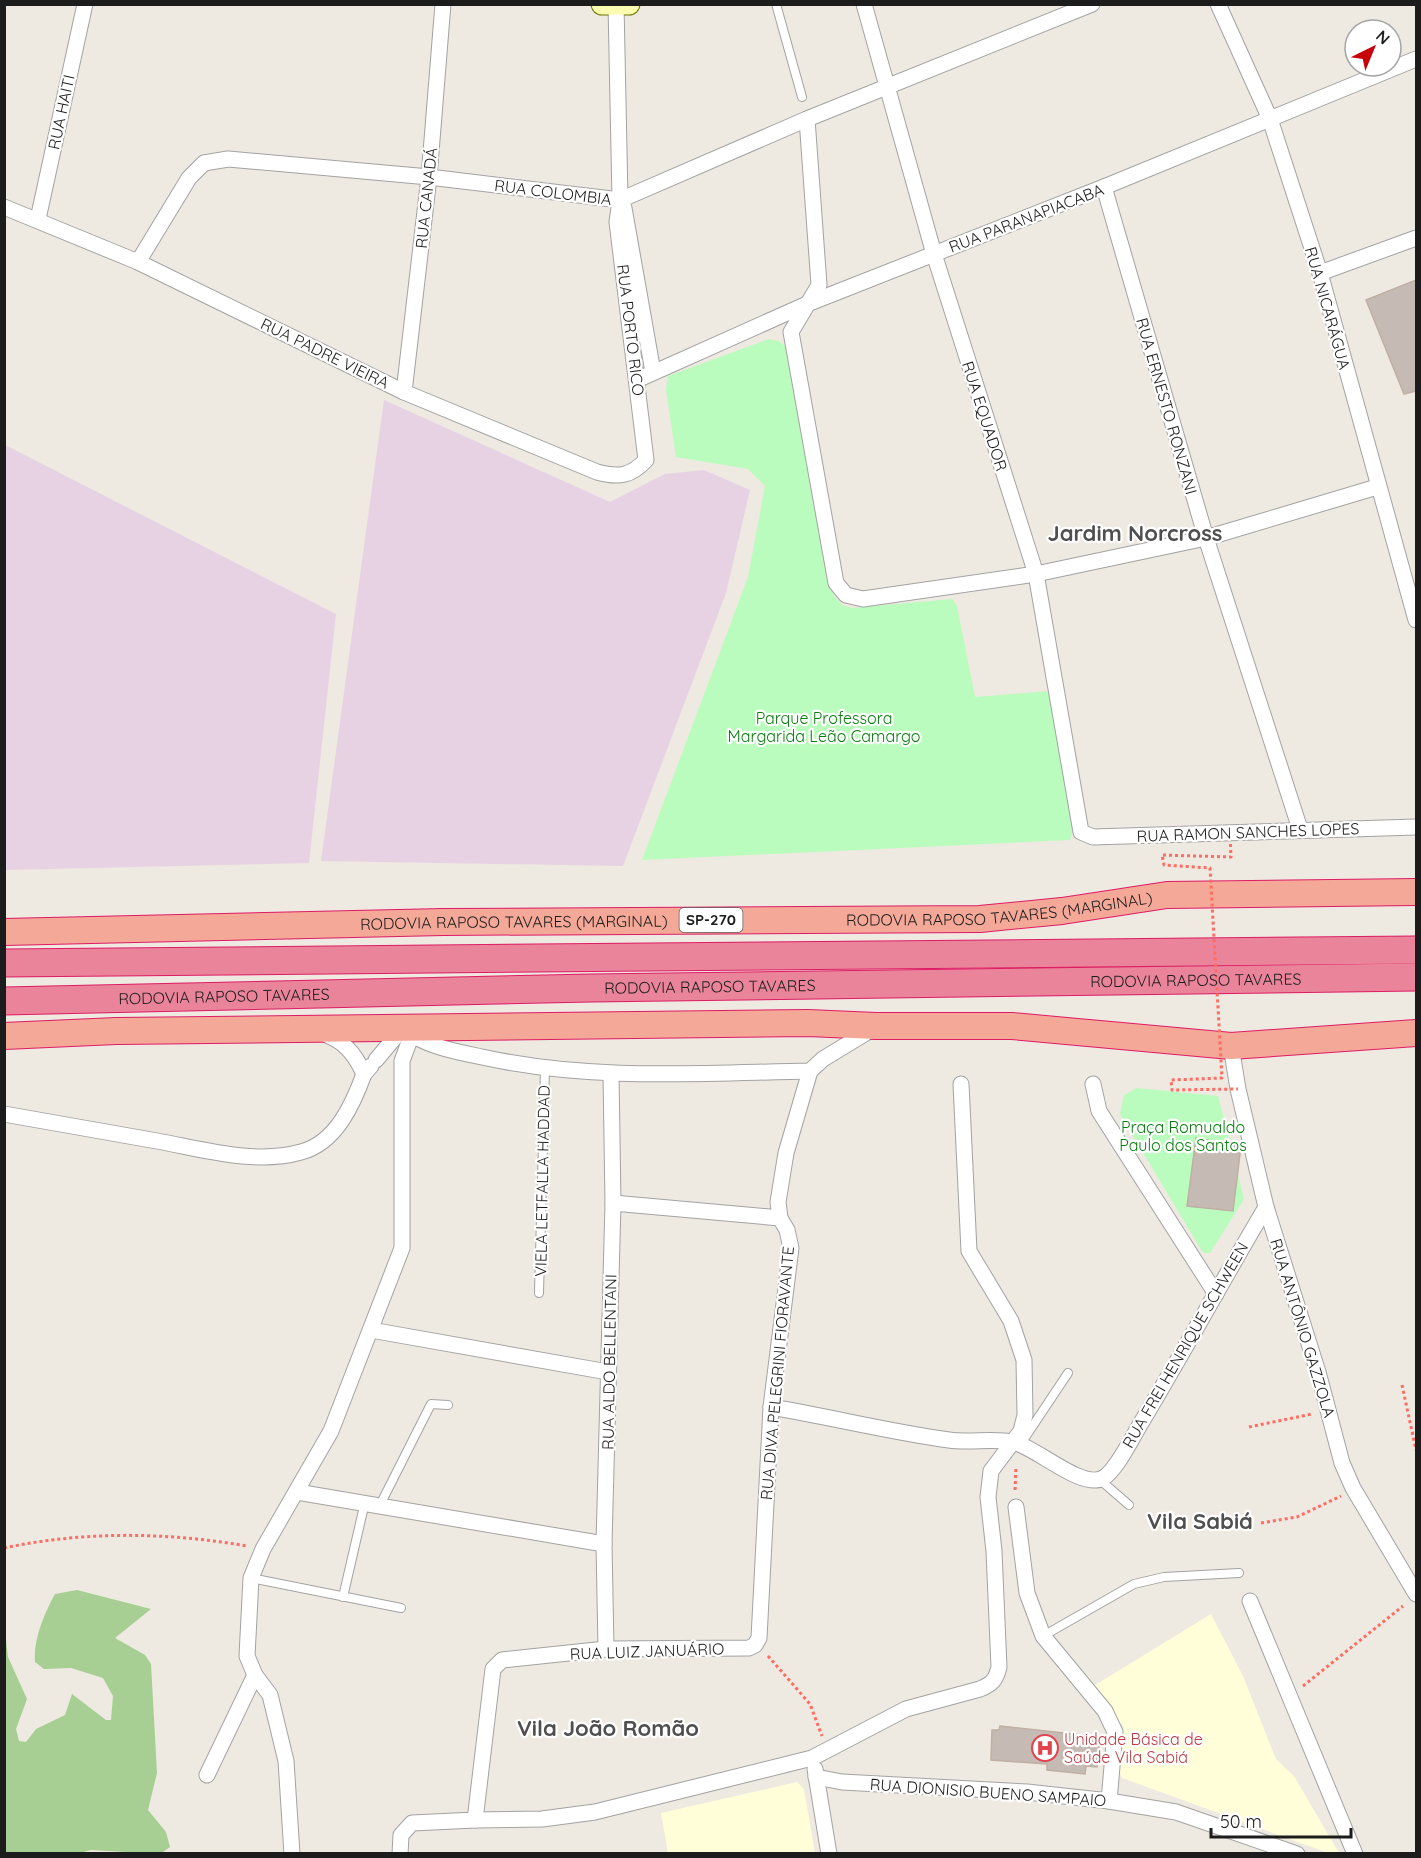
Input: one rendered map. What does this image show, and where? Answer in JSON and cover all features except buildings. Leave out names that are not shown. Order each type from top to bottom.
[{"type":"highway","name":"RODOVIA RAPOSO TAVARES (MARGINAL)","points":[[4,932],[79,928],[443,922],[980,919],[1062,911],[1167,895],[1416,892]]},
{"type":"highway","points":[[4,919],[79,928]]},
{"type":"highway","name":"RODOVIA RAPOSO TAVARES","points":[[4,963],[1416,950]]},
{"type":"highway","name":"RODOVIA RAPOSO TAVARES","points":[[4,1001],[591,988],[1416,977]]},
{"type":"highway","points":[[4,1036],[116,1031],[300,1029],[413,1031],[808,1023],[876,1026],[1012,1026],[1231,1046],[1416,1033]]},
{"type":"street","name":"RUA HAITI","points":[[38,219],[85,4]]},
{"type":"street","name":"RUA CANADÁ","points":[[404,392],[429,177],[443,4]]},
{"type":"street","name":"RUA EQUADOR","points":[[864,4],[934,254],[1036,574],[1081,832]]},
{"type":"street","name":"RUA COLOMBIA","points":[[138,262],[189,178],[204,163],[228,159],[429,177],[620,200],[807,119],[1092,4]]},
{"type":"street","name":"RUA NICARÁGUA","points":[[1218,4],[1270,119],[1320,273],[1377,487],[1416,620]]},
{"type":"street","name":"RUA PORTO RICO","points":[[615,5],[620,200],[617,222],[646,460]]},
{"type":"street","name":"RUA PARANAPIACABA","points":[[637,380],[807,304],[1104,188],[1416,59]]},
{"type":"street","points":[[807,119],[819,285],[791,332],[836,583],[846,595],[863,599],[1036,574],[1206,538],[1377,487]]},
{"type":"street","name":"RUA ERNESTO RONZANI","points":[[1104,188],[1206,538],[1300,829]]},
{"type":"street","name":"RUA PORTO RICO","points":[[620,200],[626,213],[653,372]]},
{"type":"street","name":"RUA PADRE VIEIRA","points":[[4,207],[38,219],[138,262],[404,392],[597,472],[616,477],[635,472],[646,460]]},
{"type":"street","points":[[1320,273],[1416,238]]},
{"type":"street","name":"RUA RAMON SANCHES LOPES","points":[[1081,832],[1093,837],[1416,827]]},
{"type":"street","points":[[413,1031],[439,1048],[545,1068],[611,1075],[810,1071],[823,1059],[876,1026]]},
{"type":"street","points":[[300,1029],[324,1034],[339,1041],[350,1050],[364,1074]]},
{"type":"street","points":[[4,1114],[221,1152],[260,1156],[302,1152],[331,1134],[351,1110],[364,1074],[376,1060],[413,1031]]},
{"type":"street","points":[[292,1854],[286,1761],[270,1695],[255,1675],[248,1656],[251,1578],[263,1549],[331,1431],[402,1248],[402,1060],[413,1031]]},
{"type":"street","name":"RUA ANTÔNIO GAZZOLA","points":[[1231,1046],[1238,1089],[1266,1206],[1329,1411],[1342,1463],[1412,1598]]},
{"type":"street","points":[[376,1060],[393,1057],[402,1060]]},
{"type":"street","name":"RUA DIVA PELEGRINI FIORAVANTE","points":[[755,1645],[759,1638],[771,1407],[791,1248],[787,1230],[780,1218],[778,1202],[786,1153],[810,1071]]},
{"type":"street","name":"RUA ALDO BELLENTANI","points":[[606,1649],[604,1544],[613,1203],[611,1075]]},
{"type":"street","points":[[400,1854],[401,1835],[412,1823],[542,1819],[595,1812],[812,1758],[906,1709],[980,1689],[997,1678],[999,1668],[994,1551],[988,1497],[991,1470],[1017,1443],[1021,1431],[1025,1415],[1024,1360],[1011,1321],[969,1251],[961,1084]]},
{"type":"street","points":[[1094,1084],[1099,1111],[1216,1294]]},
{"type":"street","points":[[613,1203],[780,1218]]},
{"type":"street","name":"RUA FREI HENRIQUE SCHWEEN","points":[[1099,1479],[1105,1477],[1126,1448],[1266,1206]]},
{"type":"street","points":[[371,1330],[608,1372]]},
{"type":"street","points":[[771,1407],[951,1440],[1017,1443],[1035,1450],[1064,1469],[1091,1480],[1099,1479]]},
{"type":"street","points":[[297,1492],[604,1544]]},
{"type":"street","points":[[1016,1507],[1027,1593],[1043,1636],[1105,1711],[1115,1732],[1109,1801]]},
{"type":"street","points":[[1250,1601],[1288,1698],[1355,1854]]},
{"type":"street","name":"RUA LUIZ JANUÁRIO","points":[[475,1820],[493,1669],[502,1660],[606,1649],[749,1648],[755,1645]]},
{"type":"street","points":[[207,1775],[255,1675]]},
{"type":"street","points":[[812,1758],[829,1854]]},
{"type":"street","name":"RUA DIONISIO BUENO SAMPAIO","points":[[816,1777],[842,1782],[1027,1792],[1109,1801],[1176,1812],[1297,1854]]},
{"type":"lane","points":[[776,4],[802,98]]},
{"type":"lane","name":"VIELA LETFALLA HADDAD","points":[[539,1293],[545,1068]]},
{"type":"lane","points":[[1017,1443],[1068,1373]]},
{"type":"lane","points":[[343,1598],[372,1503],[431,1404],[448,1405]]},
{"type":"lane","points":[[1099,1479],[1129,1505]]},
{"type":"lane","points":[[1043,1636],[1134,1584],[1164,1577],[1239,1573]]},
{"type":"lane","points":[[251,1578],[401,1608]]},
{"type":"path","points":[[1230,832],[1231,857],[1162,855],[1164,865],[1210,868],[1222,1078],[1171,1080],[1172,1090],[1238,1089]]},
{"type":"path","points":[[1402,1385],[1416,1450]]},
{"type":"path","points":[[1249,1427],[1329,1411]]},
{"type":"path","points":[[1016,1507],[1017,1443]]},
{"type":"path","points":[[1261,1523],[1297,1517],[1322,1507],[1353,1488]]},
{"type":"path","points":[[4,1548],[50,1538],[137,1533],[236,1544]]},
{"type":"path","points":[[1288,1698],[1412,1598]]},
{"type":"path","points":[[755,1645],[778,1665],[810,1704],[828,1750]]},
{"type":"shaded area","points":[[384,400],[610,502],[665,474],[704,470],[750,490],[726,593],[623,866],[321,861]]},
{"type":"shaded area","points":[[5,445],[336,614],[309,863],[5,870]]},
{"type":"shaded area","points":[[1211,1614],[1243,1676],[1276,1759],[1294,1776],[1339,1853],[1328,1853],[1122,1778],[1118,1770],[1124,1727],[1087,1690]]},
{"type":"shaded area","points":[[797,1782],[804,1789],[815,1853],[668,1853],[661,1813]]},
{"type":"green space","name":"Parque Professora Margarida Leão Camargo","points":[[769,339],[779,341],[787,348],[834,596],[842,605],[852,608],[952,599],[957,606],[975,697],[1049,691],[1075,824],[1070,840],[642,860],[748,577],[765,486],[748,469],[676,457],[666,390],[668,376]]},
{"type":"green space","name":"Praça Romualdo Paulo dos Santos","points":[[1137,1088],[1218,1096],[1244,1199],[1210,1253],[1203,1253],[1120,1114],[1124,1095]]},
{"type":"green space","points":[[77,1590],[151,1609],[115,1638],[145,1655],[151,1664],[157,1773],[148,1810],[166,1832],[170,1847],[160,1854],[91,1850],[76,1854],[5,1853],[5,1631],[8,1657],[27,1699],[16,1729],[19,1741],[26,1742],[36,1729],[65,1715],[72,1694],[106,1720],[111,1720],[113,1696],[103,1678],[71,1668],[44,1669],[35,1662],[40,1627],[55,1594]]},
{"type":"place","name":"Unidade Básica de Saúde Vila Sabiá","points":[[1045,1748]]},
{"type":"district","name":"Jardim Norcross","points":[[1135,533]]},
{"type":"district","name":"Vila Sabiá","points":[[1200,1521]]},
{"type":"district","name":"Vila João Romão","points":[[608,1728]]}]
